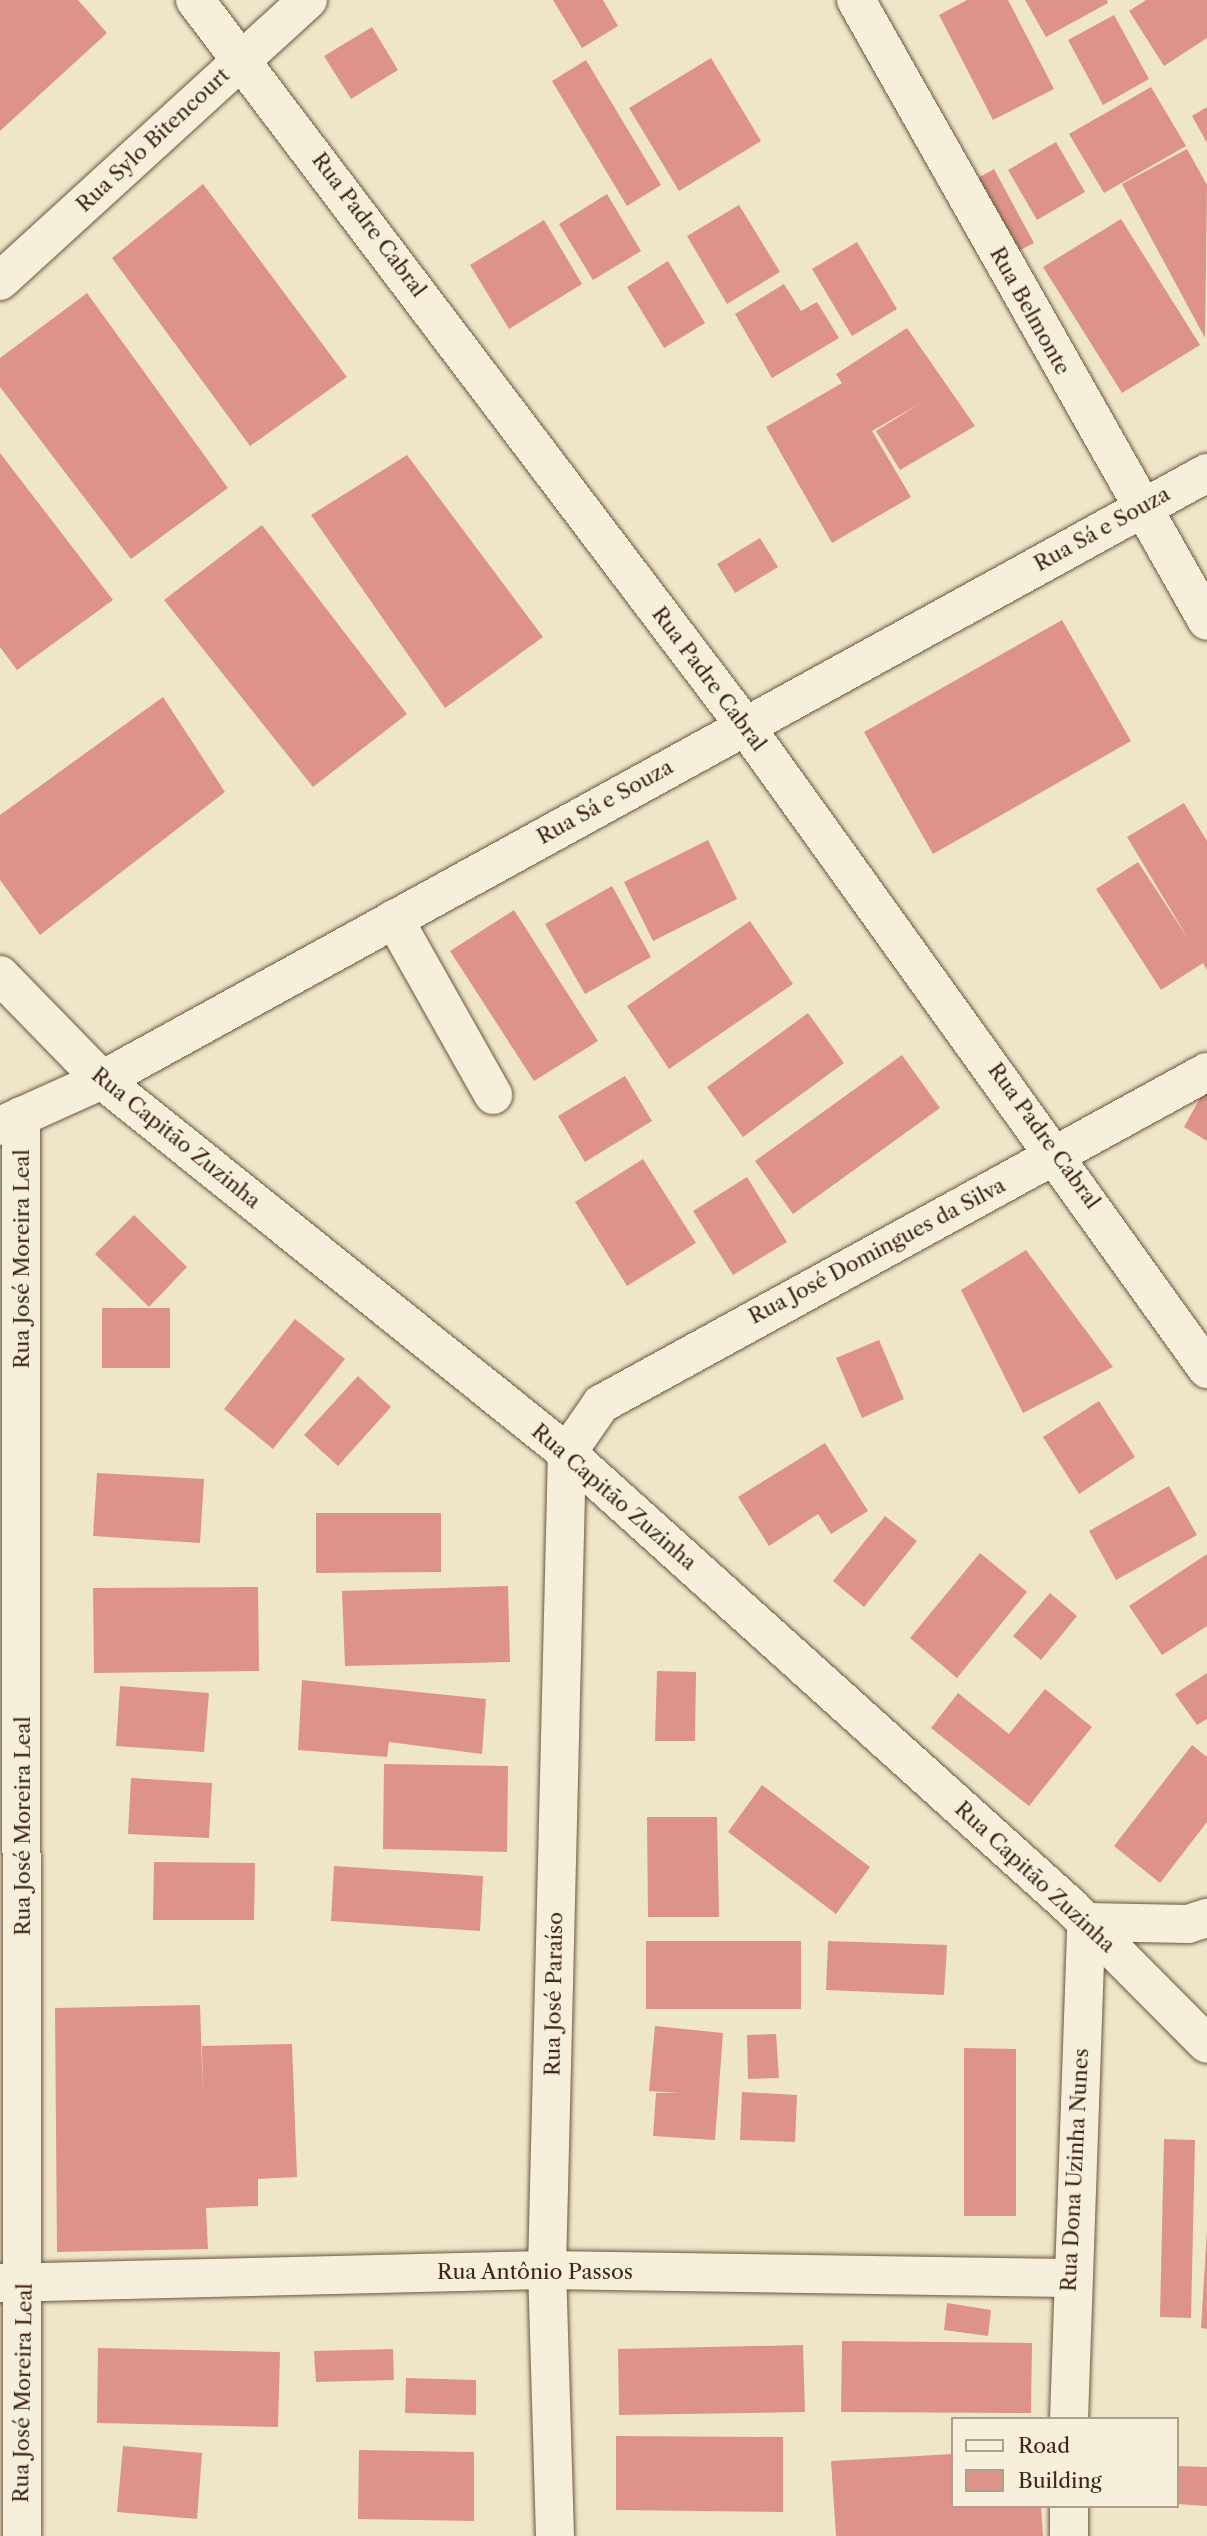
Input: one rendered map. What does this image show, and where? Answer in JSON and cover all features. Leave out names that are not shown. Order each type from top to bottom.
[{"type":"street","name":"Rua Padre Cabral","points":[[195,0],[244,57],[745,726],[1059,1155],[1207,1369]]},
{"type":"street","name":"Rua Sylo Bitencourt","points":[[0,281],[308,0]]},
{"type":"street","name":"Rua Belmonte","points":[[856,0],[1207,621]]},
{"type":"street","name":"Rua Sá e Souza","points":[[11,1121],[102,1080],[1207,472]]},
{"type":"street","points":[[394,919],[493,1095]]},
{"type":"street","name":"Rua Capitão Zuzinha","points":[[0,975],[102,1080],[567,1452],[1086,1922],[1207,2044]]},
{"type":"street","name":"Rua José Domingues da Silva","points":[[567,1452],[601,1404],[746,1320],[1059,1155],[1207,1072]]},
{"type":"street","name":"Rua José Moreira Leal","points":[[11,1121],[12,2283],[22,2536]]},
{"type":"street","name":"Rua José Paraíso","points":[[555,2536],[547,2270],[567,1452]]},
{"type":"street","points":[[1086,1922],[1188,1924],[1207,1918]]},
{"type":"street","name":"Rua Dona Uzinha Nunes","points":[[1069,2417],[1069,2278],[1086,1922]]},
{"type":"street","name":"Rua Antônio Passos","points":[[12,2283],[547,2270],[1069,2278]]},
{"type":"street","points":[[1069,2508],[1069,2536]]},
{"type":"building","points":[[0,0],[78,0],[107,33],[0,131]]},
{"type":"building","points":[[553,0],[603,0],[618,26],[582,48]]},
{"type":"building","points":[[967,0],[1008,0],[1054,89],[993,120],[939,15]]},
{"type":"building","points":[[1025,0],[1107,0],[1108,3],[1046,37]]},
{"type":"building","points":[[1146,0],[1207,0],[1207,38],[1164,66],[1129,11]]},
{"type":"building","points":[[1114,15],[1149,79],[1103,105],[1068,40]]},
{"type":"building","points":[[372,27],[398,70],[351,99],[324,56]]},
{"type":"building","points":[[711,58],[761,141],[679,191],[629,108]]},
{"type":"building","points":[[586,60],[661,185],[627,206],[552,81]]},
{"type":"building","points":[[1151,87],[1186,146],[1104,193],[1069,134]]},
{"type":"building","points":[[1207,107],[1207,143],[1192,116]]},
{"type":"building","points":[[1056,142],[1085,192],[1037,220],[1008,170]]},
{"type":"building","points":[[1187,149],[1207,185],[1205,338],[1122,184]]},
{"type":"building","points":[[994,169],[1034,243],[1009,256],[969,183]]},
{"type":"building","points":[[203,184],[347,377],[250,446],[112,258]]},
{"type":"building","points":[[607,194],[641,251],[593,280],[559,224]]},
{"type":"building","points":[[739,205],[780,272],[727,304],[687,236]]},
{"type":"building","points":[[1121,219],[1200,345],[1122,393],[1043,267]]},
{"type":"building","points":[[544,220],[582,284],[509,329],[470,265]]},
{"type":"building","points":[[857,242],[897,309],[852,336],[812,269]]},
{"type":"building","points":[[668,261],[705,323],[664,348],[627,287]]},
{"type":"building","points":[[784,284],[801,311],[817,302],[839,338],[772,378],[735,314]]},
{"type":"building","points":[[87,293],[228,488],[131,559],[0,387],[0,358]]},
{"type":"building","points":[[907,328],[975,426],[900,470],[876,431],[921,403],[872,431],[911,497],[832,543],[766,427],[842,383],[836,374]]},
{"type":"building","points":[[0,453],[113,600],[17,670],[0,647]]},
{"type":"building","points":[[407,455],[543,637],[445,708],[311,515]]},
{"type":"building","points":[[262,525],[407,714],[313,787],[164,600]]},
{"type":"building","points":[[760,538],[778,567],[735,593],[717,564]]},
{"type":"building","points":[[1062,620],[1131,741],[933,854],[864,732]]},
{"type":"building","points":[[163,697],[225,792],[40,935],[0,880],[0,815]]},
{"type":"building","points":[[1184,803],[1207,841],[1207,970],[1203,963],[1161,990],[1096,889],[1138,862],[1189,940],[1127,837]]},
{"type":"building","points":[[708,840],[737,899],[653,941],[624,882]]},
{"type":"building","points":[[612,886],[651,957],[585,994],[545,924]]},
{"type":"building","points":[[514,910],[598,1041],[534,1081],[450,951]]},
{"type":"building","points":[[750,921],[793,984],[669,1069],[627,1006]]},
{"type":"building","points":[[808,1013],[844,1063],[743,1137],[707,1087]]},
{"type":"building","points":[[902,1055],[940,1108],[793,1214],[755,1161]]},
{"type":"building","points":[[625,1076],[652,1121],[585,1162],[558,1116]]},
{"type":"building","points":[[1204,1091],[1207,1092],[1207,1141],[1184,1127]]},
{"type":"building","points":[[643,1159],[696,1243],[627,1286],[575,1202]]},
{"type":"building","points":[[747,1177],[787,1242],[733,1275],[693,1211]]},
{"type":"building","points":[[134,1215],[187,1267],[149,1307],[95,1254]]},
{"type":"building","points":[[1026,1250],[1113,1367],[1023,1413],[961,1290]]},
{"type":"building","points":[[102,1308],[170,1308],[170,1368],[102,1368]]},
{"type":"building","points":[[295,1319],[345,1359],[273,1449],[224,1409]]},
{"type":"building","points":[[879,1340],[904,1399],[862,1418],[836,1358]]},
{"type":"building","points":[[358,1376],[391,1407],[338,1466],[304,1435]]},
{"type":"building","points":[[1099,1401],[1135,1457],[1079,1494],[1043,1437]]},
{"type":"building","points":[[825,1443],[868,1511],[831,1534],[818,1514],[769,1546],[738,1497]]},
{"type":"building","points":[[97,1473],[204,1479],[200,1543],[93,1536]]},
{"type":"building","points":[[1169,1486],[1197,1535],[1116,1580],[1089,1531]]},
{"type":"building","points":[[316,1513],[441,1513],[441,1572],[316,1573]]},
{"type":"building","points":[[885,1516],[917,1541],[864,1607],[833,1581]]},
{"type":"building","points":[[980,1553],[1027,1592],[957,1678],[910,1638]]},
{"type":"building","points":[[1207,1554],[1207,1626],[1162,1655],[1129,1606]]},
{"type":"building","points":[[508,1586],[510,1662],[345,1666],[342,1591]]},
{"type":"building","points":[[258,1587],[259,1671],[94,1673],[93,1588]]},
{"type":"building","points":[[1050,1593],[1077,1616],[1041,1660],[1013,1636]]},
{"type":"building","points":[[657,1671],[696,1672],[695,1741],[655,1741]]},
{"type":"building","points":[[1207,1673],[1207,1719],[1197,1725],[1175,1694]]},
{"type":"building","points":[[302,1680],[486,1699],[482,1754],[389,1742],[387,1757],[298,1750]]},
{"type":"building","points":[[120,1686],[209,1693],[204,1752],[116,1746]]},
{"type":"building","points":[[1045,1689],[1092,1727],[1029,1806],[931,1728],[958,1693],[1009,1734]]},
{"type":"building","points":[[1192,1745],[1207,1757],[1207,1822],[1160,1883],[1114,1846]]},
{"type":"building","points":[[384,1764],[508,1766],[507,1852],[383,1849]]},
{"type":"building","points":[[131,1778],[212,1783],[209,1838],[128,1834]]},
{"type":"building","points":[[762,1785],[870,1867],[836,1914],[728,1832]]},
{"type":"building","points":[[647,1817],[717,1817],[719,1917],[648,1917]]},
{"type":"building","points":[[154,1862],[255,1863],[254,1920],[153,1920]]},
{"type":"building","points":[[334,1866],[483,1876],[480,1931],[331,1921]]},
{"type":"building","points":[[646,1941],[801,1941],[801,2009],[646,2009]]},
{"type":"building","points":[[828,1941],[947,1945],[944,1995],[826,1990]]},
{"type":"building","points":[[200,2005],[203,2098],[202,2046],[292,2044],[297,2177],[258,2179],[258,2206],[206,2208],[208,2249],[57,2252],[55,2008]]},
{"type":"building","points":[[655,2026],[723,2033],[715,2140],[653,2136],[656,2093],[679,2093],[649,2091]]},
{"type":"building","points":[[776,2034],[779,2078],[748,2079],[747,2035]]},
{"type":"building","points":[[964,2048],[1016,2049],[1016,2216],[964,2216]]},
{"type":"building","points":[[742,2092],[797,2095],[795,2142],[740,2140]]},
{"type":"building","points":[[1164,2139],[1195,2140],[1191,2318],[1160,2317]]},
{"type":"building","points":[[1207,2230],[1207,2329],[1201,2328]]},
{"type":"building","points":[[947,2303],[991,2310],[988,2336],[944,2330]]},
{"type":"building","points":[[842,2341],[1032,2343],[1031,2413],[841,2412]]},
{"type":"building","points":[[803,2345],[805,2412],[619,2415],[618,2349]]},
{"type":"building","points":[[98,2348],[280,2352],[278,2427],[97,2423]]},
{"type":"building","points":[[393,2349],[394,2380],[316,2382],[314,2351]]},
{"type":"building","points":[[406,2378],[476,2380],[476,2415],[405,2413]]},
{"type":"building","points":[[616,2436],[783,2437],[783,2512],[616,2510]]},
{"type":"building","points":[[123,2446],[202,2453],[197,2519],[117,2512]]},
{"type":"building","points":[[359,2450],[474,2452],[474,2521],[358,2519]]},
{"type":"building","points":[[951,2454],[951,2508],[1041,2508],[1043,2536],[836,2536],[831,2461]]},
{"type":"building","points":[[1179,2466],[1207,2467],[1207,2506],[1179,2504]]}]
